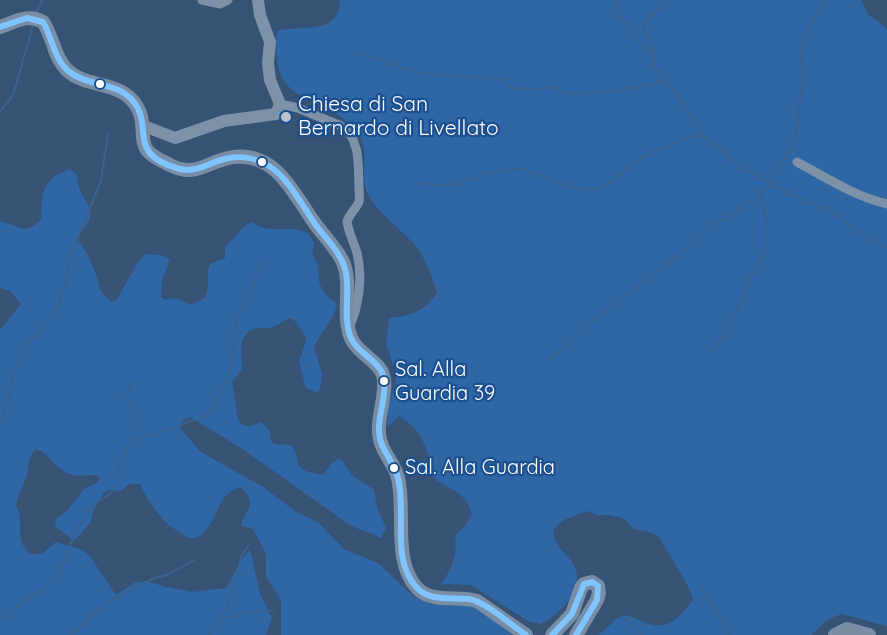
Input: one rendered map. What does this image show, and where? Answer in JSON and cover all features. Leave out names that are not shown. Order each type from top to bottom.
[{"type":"main road","points":[[0,27],[31,17],[43,22],[68,71],[85,80],[121,91],[137,106],[144,126],[145,146],[149,153],[181,170],[197,170],[224,159],[245,157],[267,164],[286,179],[315,224],[339,254],[346,276],[348,330],[356,346],[377,365],[384,376],[378,429],[379,440],[398,476],[402,504],[401,536],[410,579],[418,590],[431,597],[469,598],[477,601],[526,635]]},
{"type":"main road","points":[[552,635],[572,614],[584,584],[592,582],[598,586],[599,597],[576,635]]},
{"type":"main road","points":[[835,635],[847,629],[869,635]]},
{"type":"street","points":[[202,0],[220,4],[228,0]]},
{"type":"street","points":[[144,126],[176,138],[224,121],[276,114],[280,105],[270,80],[268,63],[270,42],[260,15],[258,0]]},
{"type":"street","points":[[280,105],[298,108],[341,126],[346,129],[356,147],[359,201],[347,222],[358,257],[359,279],[354,317],[348,330]]},
{"type":"street","points":[[797,162],[837,186],[887,204]]},
{"type":"shaded area","points":[[340,0],[861,0],[868,14],[887,29],[887,626],[842,614],[828,619],[811,635],[599,635],[616,619],[624,615],[654,625],[667,624],[679,616],[693,599],[687,584],[659,537],[647,531],[634,529],[624,519],[586,511],[562,521],[553,530],[558,545],[572,562],[577,581],[575,590],[564,606],[541,624],[528,621],[471,585],[441,584],[453,561],[456,549],[455,535],[465,526],[472,514],[462,496],[435,479],[424,443],[415,429],[399,416],[387,427],[388,407],[396,382],[395,369],[386,344],[389,318],[404,316],[422,309],[437,293],[428,267],[418,248],[376,207],[368,194],[364,178],[364,146],[357,132],[343,118],[289,87],[281,75],[277,57],[277,31],[326,24],[338,12]]},
{"type":"shaded area","points":[[70,169],[77,175],[81,194],[91,213],[89,221],[77,239],[87,253],[100,290],[110,301],[116,301],[145,254],[161,255],[170,260],[162,280],[161,296],[165,300],[176,298],[191,305],[205,298],[208,290],[210,264],[225,258],[225,247],[248,224],[253,222],[266,229],[294,229],[309,234],[314,243],[312,254],[318,268],[320,284],[337,304],[314,347],[322,374],[320,390],[316,393],[306,388],[299,362],[306,340],[295,321],[291,318],[273,327],[256,328],[245,335],[241,345],[242,369],[232,382],[238,420],[246,426],[262,422],[269,430],[271,441],[275,444],[291,445],[298,465],[307,472],[323,475],[333,462],[339,459],[343,462],[352,475],[374,490],[377,508],[386,528],[381,538],[347,523],[241,448],[190,417],[182,421],[180,427],[201,452],[263,487],[295,511],[319,523],[344,549],[378,563],[413,596],[432,605],[475,606],[489,614],[512,635],[281,635],[281,600],[266,576],[266,554],[253,529],[242,526],[242,521],[250,506],[247,495],[242,489],[239,487],[227,494],[211,523],[196,538],[189,538],[164,520],[140,484],[129,484],[121,491],[109,490],[104,493],[93,510],[91,522],[74,541],[56,527],[55,522],[84,489],[98,482],[100,476],[77,476],[68,473],[43,452],[35,449],[16,506],[20,519],[22,543],[31,554],[42,554],[56,542],[82,550],[89,555],[116,595],[134,583],[146,581],[192,592],[226,588],[244,556],[250,550],[260,593],[272,618],[266,635],[0,635],[0,330],[21,304],[10,291],[0,288],[0,221],[26,229],[31,227],[41,219],[43,194],[49,182]]},
{"type":"waterway","points":[[36,13],[42,0]]},
{"type":"waterway","points":[[615,0],[620,15],[649,55],[658,72],[685,105],[697,128],[712,142],[744,169],[808,203],[828,210],[876,243],[887,247]]},
{"type":"waterway","points":[[655,65],[650,41],[643,26],[665,0]]},
{"type":"waterway","points":[[548,361],[585,327],[668,264],[715,223],[730,216],[774,184],[779,166],[792,147],[796,134],[803,77],[800,54],[804,37],[823,0]]},
{"type":"waterway","points":[[0,111],[14,92],[33,25]]},
{"type":"waterway","points":[[360,53],[424,74],[500,79],[509,87],[530,90],[553,87],[572,95],[631,89],[657,82],[665,83]]},
{"type":"waterway","points":[[0,424],[9,396],[12,375],[30,341],[50,319],[58,305],[65,286],[71,255],[101,181],[108,133]]},
{"type":"waterway","points":[[420,183],[448,185],[497,171],[515,169],[525,170],[580,189],[598,189],[608,185],[648,154],[675,142],[702,134]]},
{"type":"waterway","points":[[712,353],[731,323],[752,275],[767,249],[767,221],[760,192]]},
{"type":"waterway","points":[[0,621],[57,577],[73,536],[93,504],[110,494],[117,482],[118,470],[127,446],[139,439],[206,416],[217,401],[232,365],[236,320],[262,261]]},
{"type":"waterway","points":[[131,382],[127,398],[134,412],[134,440]]},
{"type":"waterway","points":[[209,635],[226,610],[242,555],[249,545]]},
{"type":"waterway","points":[[71,635],[106,603],[194,560]]},
{"type":"waterway","points":[[699,584],[730,635]]},
{"type":"waterway","points":[[222,618],[241,613],[273,610]]},
{"type":"waterway","points":[[625,618],[641,635]]},
{"type":"transit line","points":[[0,27],[27,18],[43,22],[59,60],[67,70],[83,79],[117,90],[132,100],[139,110],[147,148],[152,156],[163,163],[189,170],[225,159],[243,157],[269,166],[284,179],[341,259],[347,281],[347,321],[350,336],[358,348],[378,366],[384,378],[379,432],[382,444],[398,478],[401,550],[409,576],[422,592],[435,597],[476,601],[491,609],[526,635]]},
{"type":"transit line","points":[[552,635],[572,614],[584,584],[592,582],[598,586],[597,600],[576,635]]},
{"type":"place","name":"Chiesa di San Bernardo di Livellato","points":[[286,117]]},
{"type":"place","name":"Sal. Alla Guardia 39","points":[[384,381]]},
{"type":"place","name":"Sal. Alla Guardia","points":[[394,468]]}]
